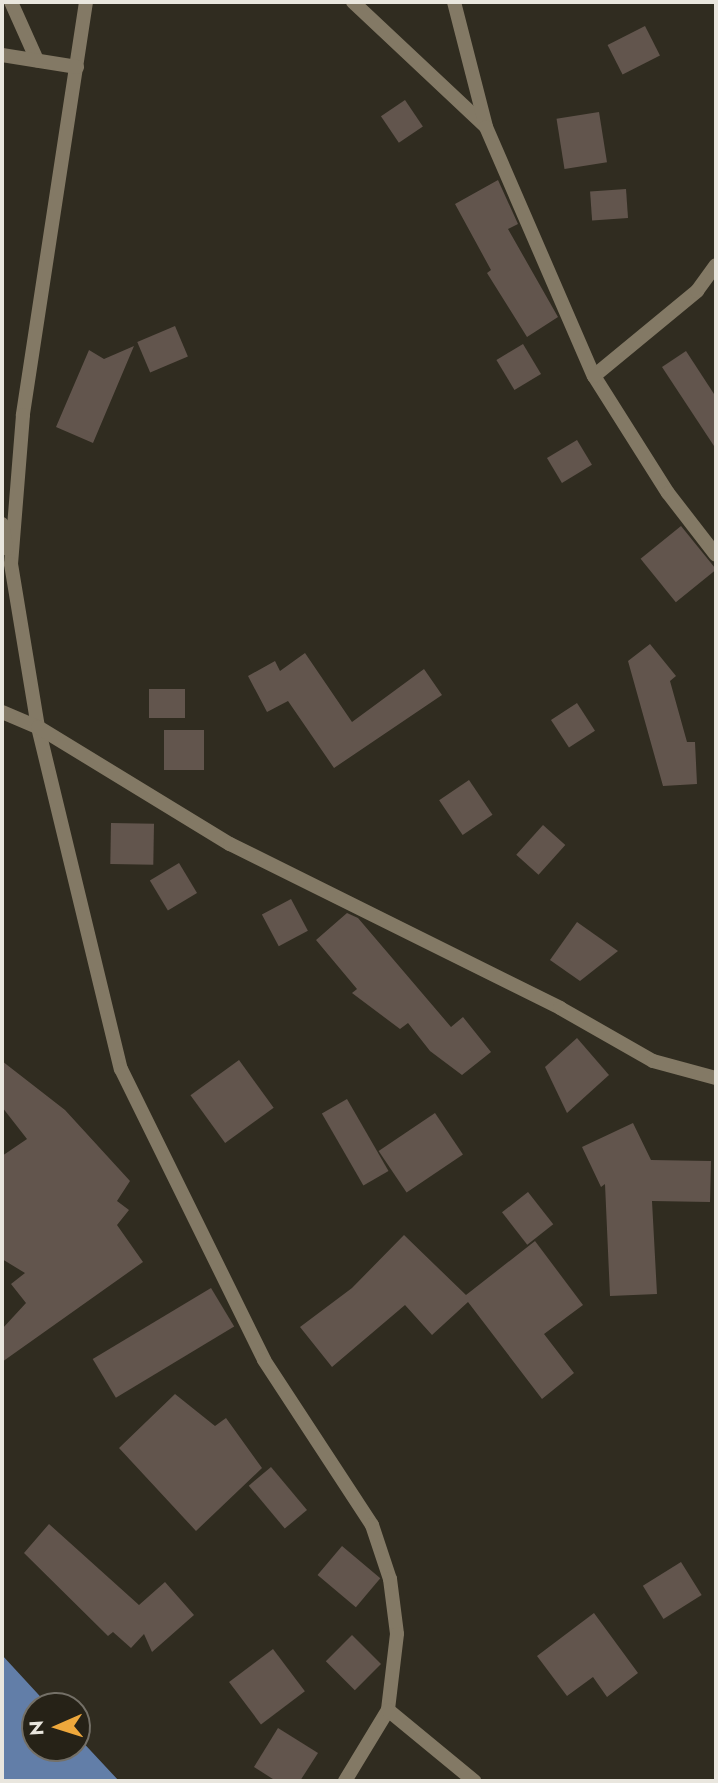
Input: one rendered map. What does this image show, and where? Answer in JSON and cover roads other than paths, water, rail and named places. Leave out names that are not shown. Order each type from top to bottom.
[{"type":"street","points":[[11,2],[37,60]]},
{"type":"street","points":[[11,564],[23,415],[86,2]]},
{"type":"street","points":[[353,2],[486,127]]},
{"type":"street","points":[[454,2],[486,127],[594,376],[667,493],[716,555]]},
{"type":"street","points":[[2,55],[77,67]]},
{"type":"street","points":[[594,376],[697,291],[716,265]]},
{"type":"street","points":[[2,524],[38,727],[121,1069],[264,1360],[372,1525],[390,1578],[397,1634],[388,1710],[345,1781]]},
{"type":"street","points":[[2,712],[38,727],[230,844],[560,1008],[653,1061],[716,1078]]},
{"type":"street","points":[[388,1710],[474,1781]]},
{"type":"water","points":[[2,1655],[36,1692],[21,1692],[21,1762],[91,1762],[91,1751],[119,1781],[2,1781]]}]
